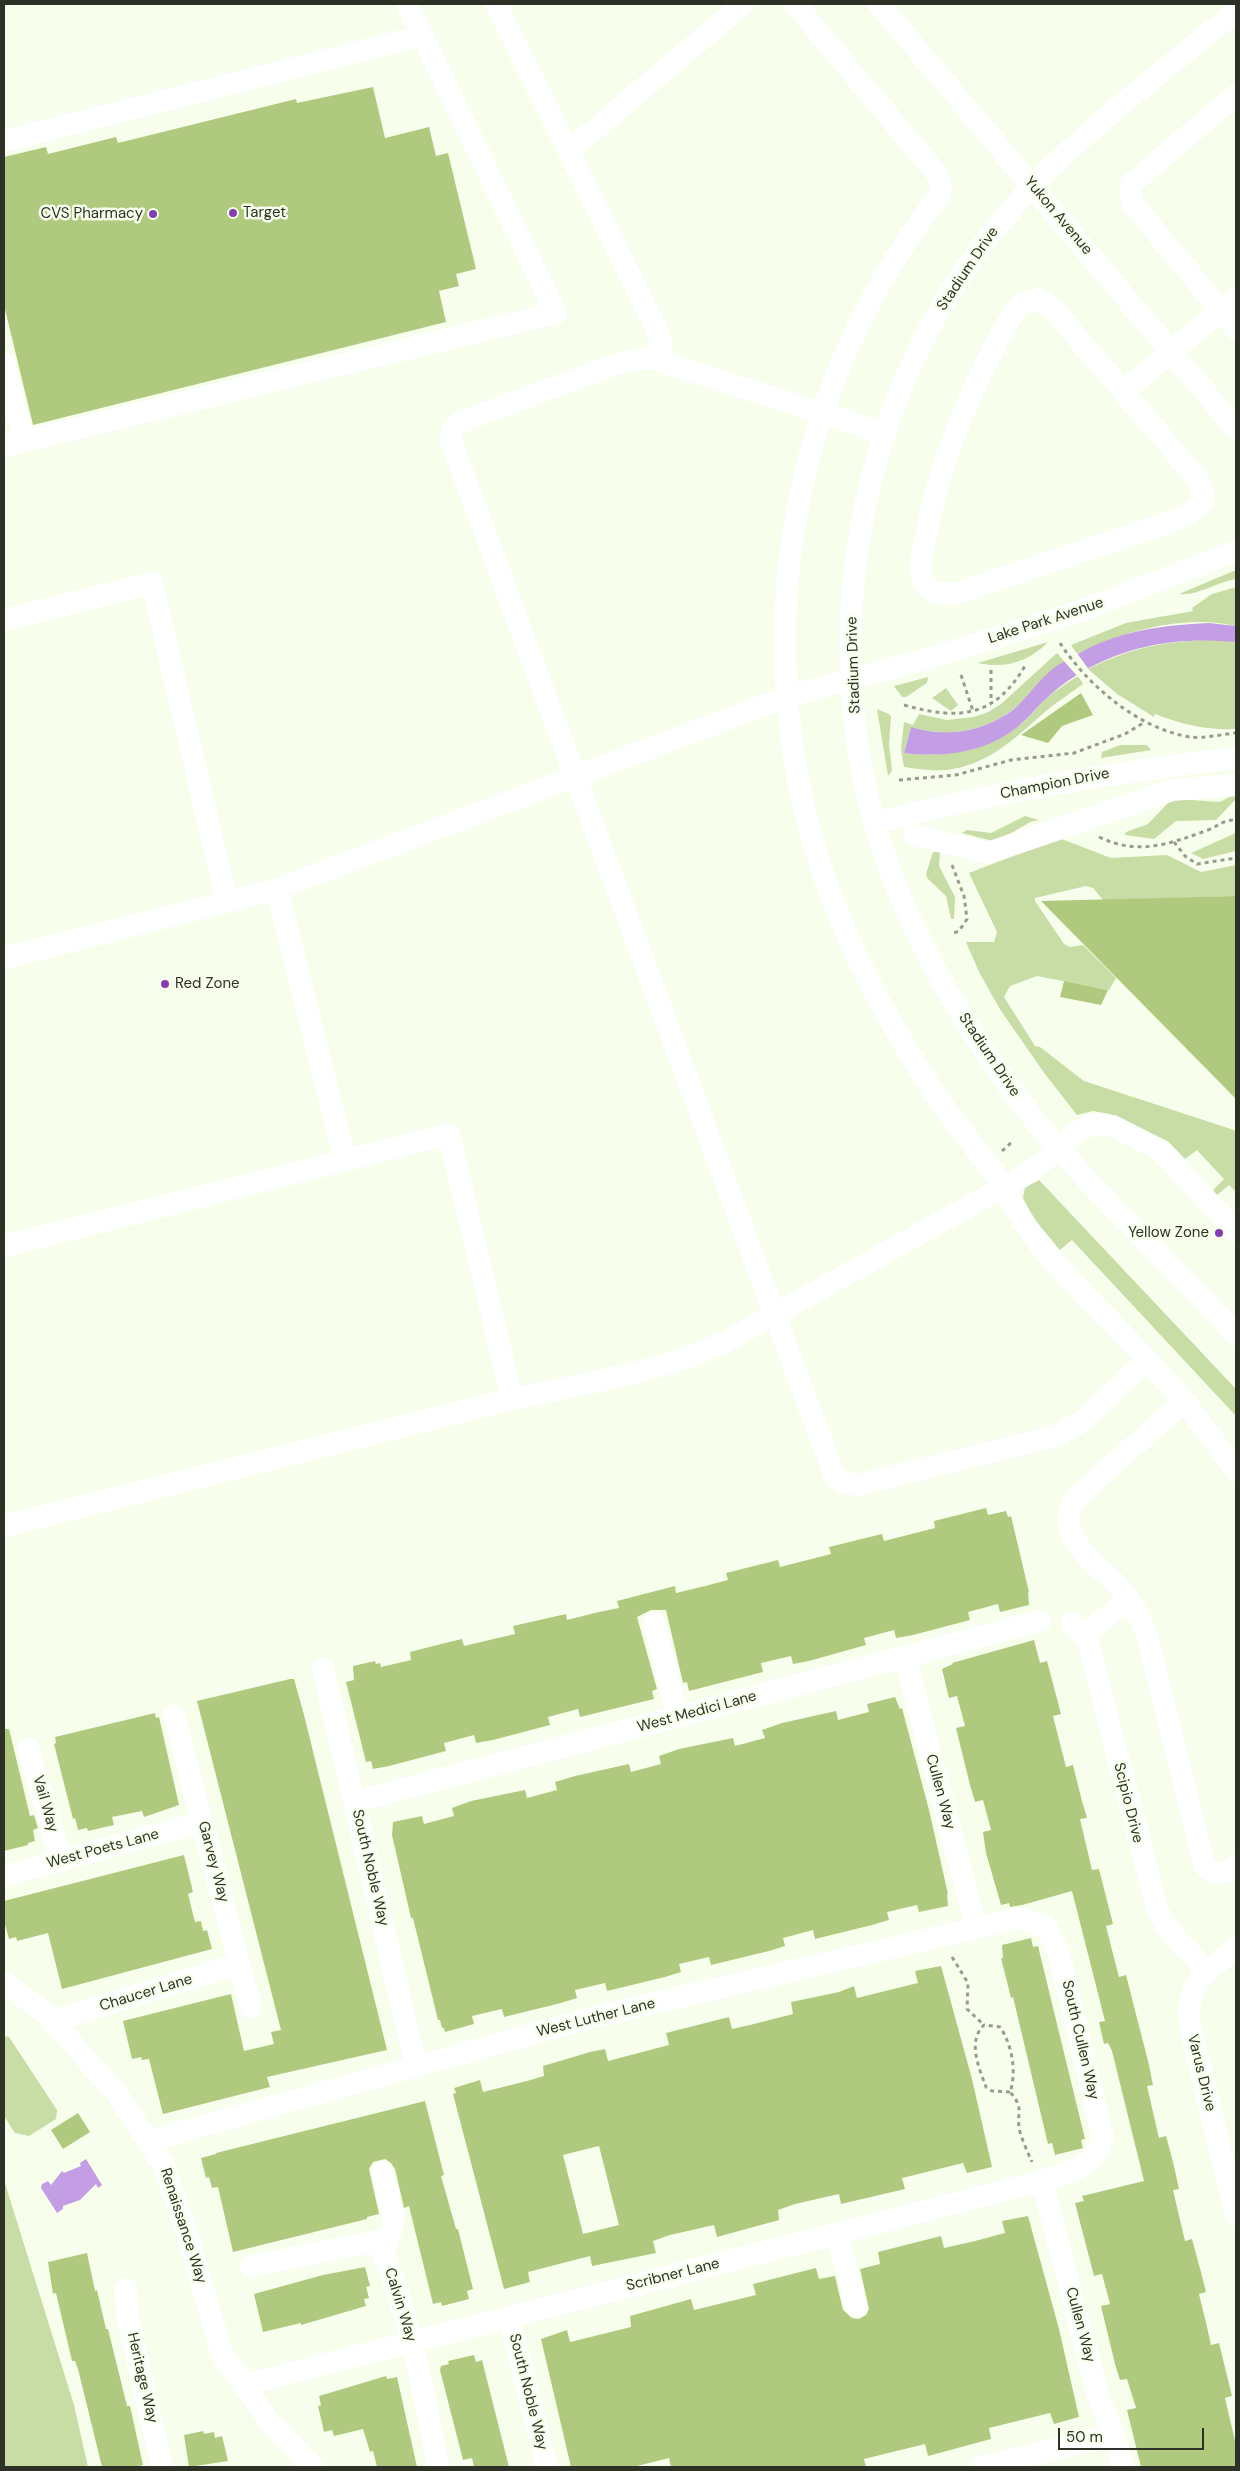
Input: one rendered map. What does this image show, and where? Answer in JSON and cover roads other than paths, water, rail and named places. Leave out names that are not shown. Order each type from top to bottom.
[{"type":"street","points":[[4,363],[14,444],[556,313],[406,4]]},
{"type":"street","points":[[496,4],[658,332],[661,343],[659,360]]},
{"type":"street","points":[[569,151],[743,4]]},
{"type":"street","points":[[795,4],[936,173],[942,188],[939,196],[896,254],[862,315],[822,412],[800,493],[790,554],[785,614],[786,697],[795,760],[810,832],[827,883],[856,955],[896,1032],[924,1078],[1003,1186],[1041,1246],[1184,1401],[1236,1471]]},
{"type":"street","name":"Yukon Avenue","points":[[879,4],[1236,429]]},
{"type":"street","name":"Stadium Drive","points":[[1236,11],[1055,163],[1003,219],[953,289],[911,365],[884,433],[864,506],[857,549],[853,594],[851,679],[866,786],[891,874],[908,913],[960,1011],[1000,1074],[1059,1148],[1236,1335]]},
{"type":"street","points":[[4,141],[422,36]]},
{"type":"street","points":[[1236,95],[1131,184],[1129,189],[1133,204],[1229,304],[1236,329]]},
{"type":"street","points":[[1038,299],[1052,308],[1123,392],[1196,478],[1204,495],[1201,505],[1194,511],[1165,524],[954,594],[940,595],[929,589],[924,583],[921,568],[933,498],[953,439],[976,383],[1002,332],[1021,304],[1038,299]]},
{"type":"street","points":[[1123,392],[1229,304]]},
{"type":"street","points":[[884,433],[659,360],[641,358],[613,366],[466,420],[453,428],[451,441],[831,1469],[842,1482],[858,1485],[1065,1432],[1082,1421],[1147,1360]]},
{"type":"street","name":"Lake Park Avenue","points":[[4,958],[277,889],[786,697],[944,654],[1083,610],[1236,551]]},
{"type":"street","points":[[4,620],[152,583],[227,902]]},
{"type":"street","name":"Champion Drive","points":[[875,823],[924,810],[1047,785],[1121,772],[1236,758]]},
{"type":"street","points":[[914,835],[988,853],[1172,790],[1236,785]]},
{"type":"street","points":[[277,889],[345,1160]]},
{"type":"street","points":[[4,1526],[512,1399],[672,1363],[699,1354],[1033,1170],[1085,1128],[1097,1124],[1113,1126],[1162,1151],[1236,1232]]},
{"type":"street","points":[[4,1246],[449,1134],[512,1399]]},
{"type":"street","points":[[1184,1401],[1077,1497],[1069,1510],[1070,1526],[1078,1545],[1089,1560],[1117,1585],[1129,1599],[1147,1635],[1204,1864],[1209,1871],[1215,1874],[1225,1873],[1236,1865]]},
{"type":"street","name":"Scipio Drive","points":[[1129,1599],[1078,1629],[1092,1657],[1152,1896],[1163,1922],[1171,1933],[1208,1972]]},
{"type":"street","name":"West Medici Lane","points":[[354,1802],[1040,1621]]},
{"type":"street","points":[[654,1624],[678,1717]]},
{"type":"street","name":"Cullen Way","points":[[905,1657],[976,1928]]},
{"type":"street","name":"South Noble Way","points":[[323,1670],[416,2066]]},
{"type":"street","name":"Garvey Way","points":[[174,1715],[251,2008]]},
{"type":"street","name":"Vail Way","points":[[28,1749],[61,1860]]},
{"type":"street","name":"West Poets Lane","points":[[4,1876],[202,1822]]},
{"type":"street","name":"West Luther Lane","points":[[148,2141],[594,2017],[1020,1918],[1047,1928]]},
{"type":"street","name":"South Cullen Way","points":[[1047,1928],[1059,1953],[1103,2138],[1097,2154]]},
{"type":"street","name":"Varus Drive","points":[[1236,1947],[1198,1982],[1190,1995],[1190,2026],[1236,2215]]},
{"type":"street","name":"Chaucer Lane","points":[[52,2021],[239,1964]]},
{"type":"street","name":"Renaissance Way","points":[[4,1982],[45,2013],[115,2091],[163,2164],[222,2354],[272,2425],[313,2467]]},
{"type":"street","name":"Scribner Lane","points":[[244,2385],[837,2233],[1037,2172],[1087,2165],[1097,2154]]},
{"type":"street","points":[[382,2172],[393,2216],[392,2228],[383,2254]]},
{"type":"street","name":"Cullen Way","points":[[1037,2172],[1099,2400],[1114,2435],[1123,2467]]},
{"type":"street","points":[[837,2233],[856,2306]]},
{"type":"street","name":"Calvin Way","points":[[251,2266],[376,2241],[393,2274],[440,2467]]},
{"type":"street","name":"Heritage Way","points":[[126,2289],[128,2319],[162,2467]]},
{"type":"street","name":"South Noble Way","points":[[509,2317],[547,2467]]},
{"type":"street","points":[[982,2467],[1114,2435]]},
{"type":"place","name":"Target","points":[[233,213]]},
{"type":"place","name":"CVS Pharmacy","points":[[153,214]]},
{"type":"place","name":"Red Zone","points":[[165,984]]},
{"type":"place","name":"Yellow Zone","points":[[1219,1233]]}]
